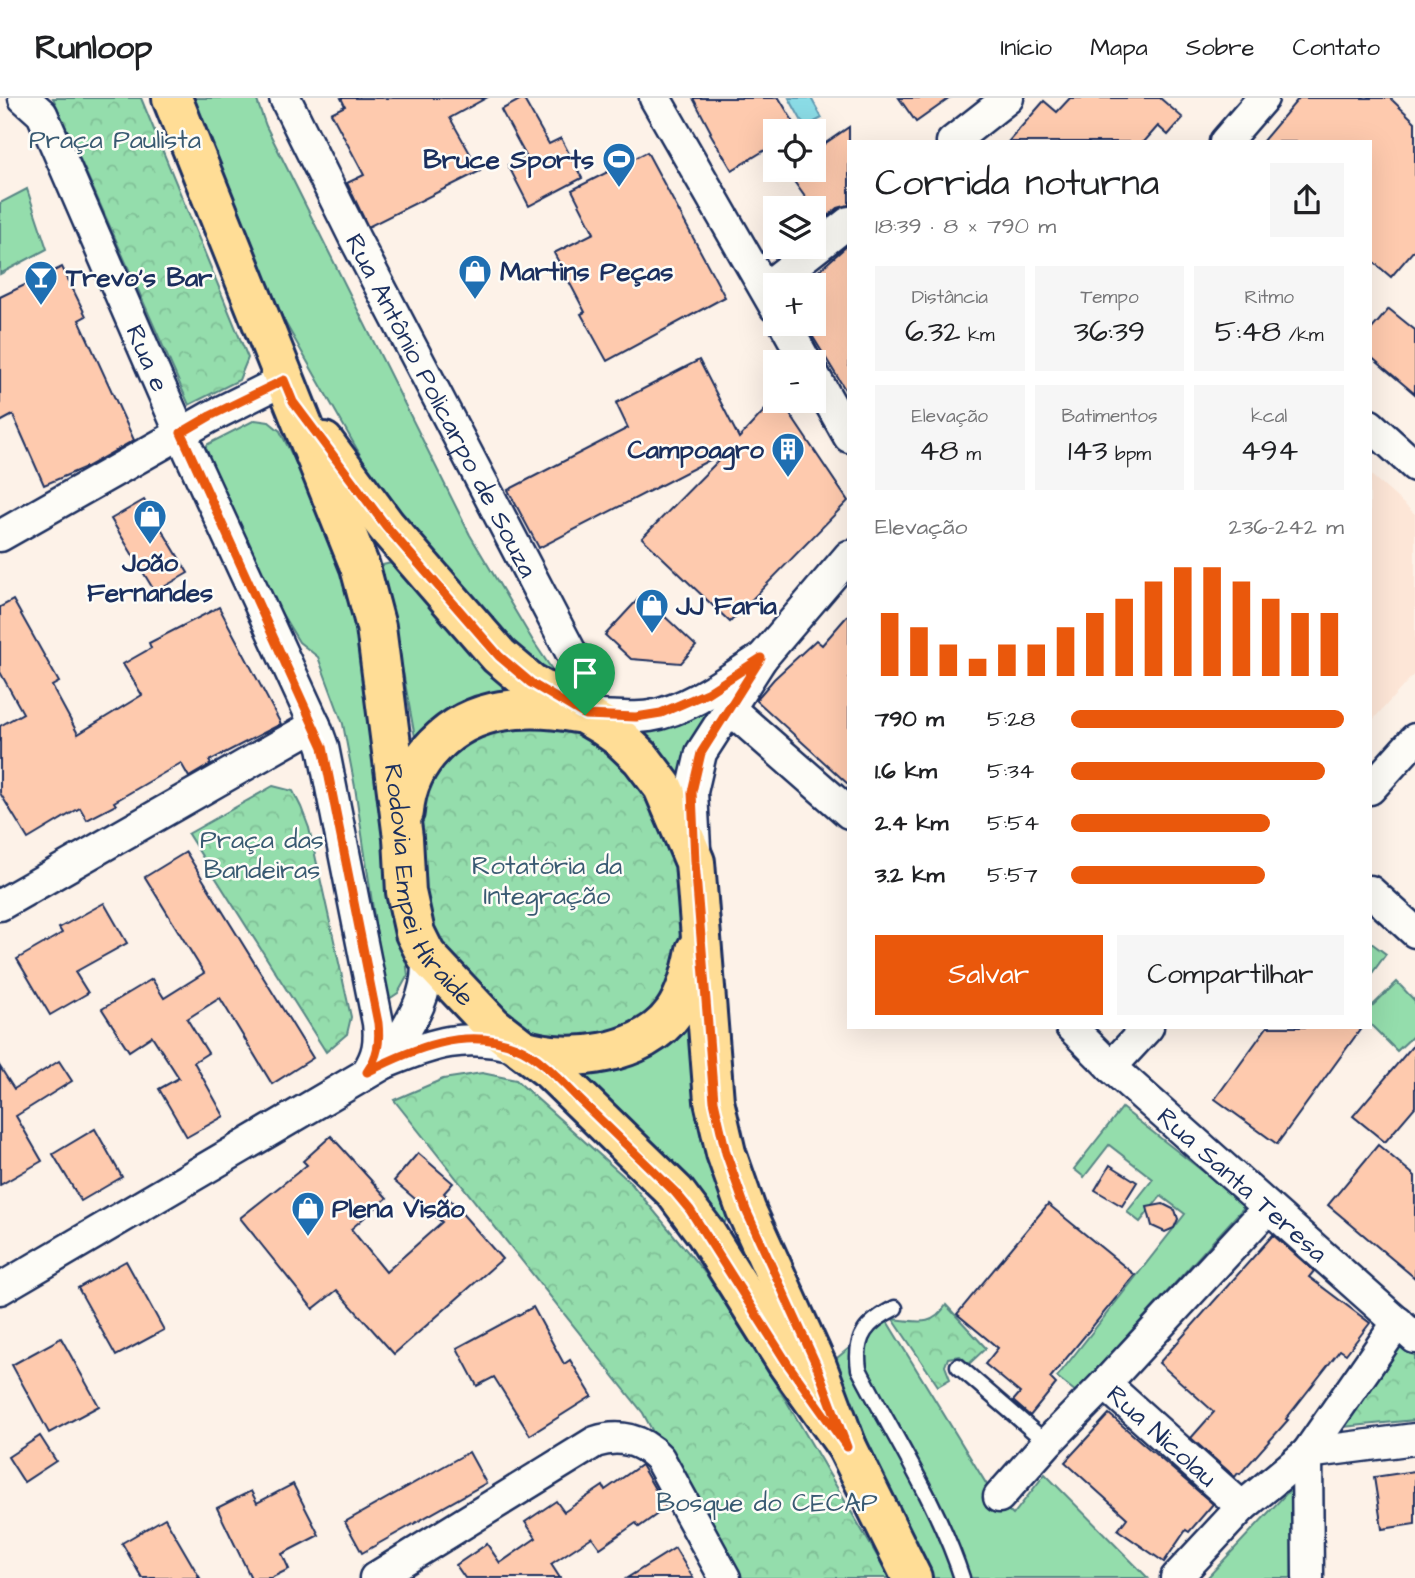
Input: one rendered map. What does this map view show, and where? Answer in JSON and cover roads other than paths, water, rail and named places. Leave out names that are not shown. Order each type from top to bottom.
[{"type":"main road","name":"Rodovia Empei Hiraide","points":[[172,98],[360,567],[376,627],[410,915],[426,955],[463,996],[518,1047],[550,1070],[683,1201],[787,1363],[847,1447]]},
{"type":"main road","name":"Rodovia Empei Hiraide","points":[[289,391],[386,526],[499,656],[531,683],[619,737],[649,767],[663,787],[695,862],[714,1101],[726,1153],[746,1210],[816,1364],[847,1447],[912,1578]]},
{"type":"main road","points":[[403,838],[405,803],[410,780],[432,747],[454,730],[483,715],[501,710],[548,709],[585,715]]},
{"type":"main road","points":[[518,1047],[543,1056],[583,1056],[623,1046],[662,1026],[674,1012],[690,975],[700,905]]},
{"type":"street","name":"Rua e","points":[[24,98],[42,114],[181,433],[315,725],[329,775],[378,1023],[376,1067]]},
{"type":"street","name":"Rua Antônio Policarpo de Souza","points":[[285,98],[355,239],[575,660],[585,715]]},
{"type":"street","points":[[655,98],[763,286]]},
{"type":"street","points":[[955,140],[1009,98]]},
{"type":"street","points":[[1227,140],[1263,98]]},
{"type":"street","points":[[796,273],[847,224]]},
{"type":"street","points":[[0,536],[210,416],[289,391]]},
{"type":"street","points":[[826,396],[847,433]]},
{"type":"street","points":[[1372,427],[1415,466]]},
{"type":"street","points":[[695,862],[692,792],[701,753],[761,658],[847,558]]},
{"type":"street","points":[[585,715],[636,717],[661,713],[707,693],[761,658]]},
{"type":"street","points":[[729,708],[847,811]]},
{"type":"street","points":[[0,905],[315,725]]},
{"type":"street","points":[[1372,787],[1415,739]]},
{"type":"street","points":[[1372,893],[1415,932]]},
{"type":"street","points":[[376,1067],[416,1014],[426,982],[426,955]]},
{"type":"street","name":"Rua Santa Teresa","points":[[1073,1029],[1111,1067],[1406,1330]]},
{"type":"street","points":[[1111,1067],[1146,1029]]},
{"type":"street","points":[[0,1289],[376,1067],[428,1046],[466,1039],[487,1040],[518,1047]]},
{"type":"street","name":"Rua Nicolau","points":[[1268,1208],[1105,1384],[1242,1507],[1307,1453],[1406,1330]]},
{"type":"street","points":[[999,1497],[1105,1384]]},
{"type":"street","points":[[375,1578],[595,1442],[607,1438],[633,1440],[659,1458],[725,1578]]},
{"type":"street","points":[[1308,1578],[1307,1453],[1415,1439]]},
{"type":"street","points":[[1176,1578],[1242,1507]]},
{"type":"lane","points":[[895,1308],[867,1327],[856,1352],[859,1369],[925,1492],[962,1578]]},
{"type":"lane","points":[[958,1366],[1047,1443]]},
{"type":"water","points":[[789,98],[811,98],[822,118],[801,119]]},
{"type":"place","name":"Bruce Sports","points":[[619,189]]},
{"type":"place","name":"Martins Peças","points":[[475,301]]},
{"type":"place","name":"Trevo's Bar","points":[[41,307]]},
{"type":"place","name":"Campoagro","points":[[788,479]]},
{"type":"place","name":"João Fernandes","points":[[150,546]]},
{"type":"place","name":"JJ Faria","points":[[652,635]]},
{"type":"place","name":"Plena Visão","points":[[308,1238]]},
{"type":"park label","name":"Praça Paulista","points":[[115,139]]},
{"type":"park label","name":"Praça das Bandeiras","points":[[262,854]]},
{"type":"park label","name":"Rotatória da Integração","points":[[547,880]]},
{"type":"park label","name":"Bosque do CECAP","points":[[767,1502]]}]
